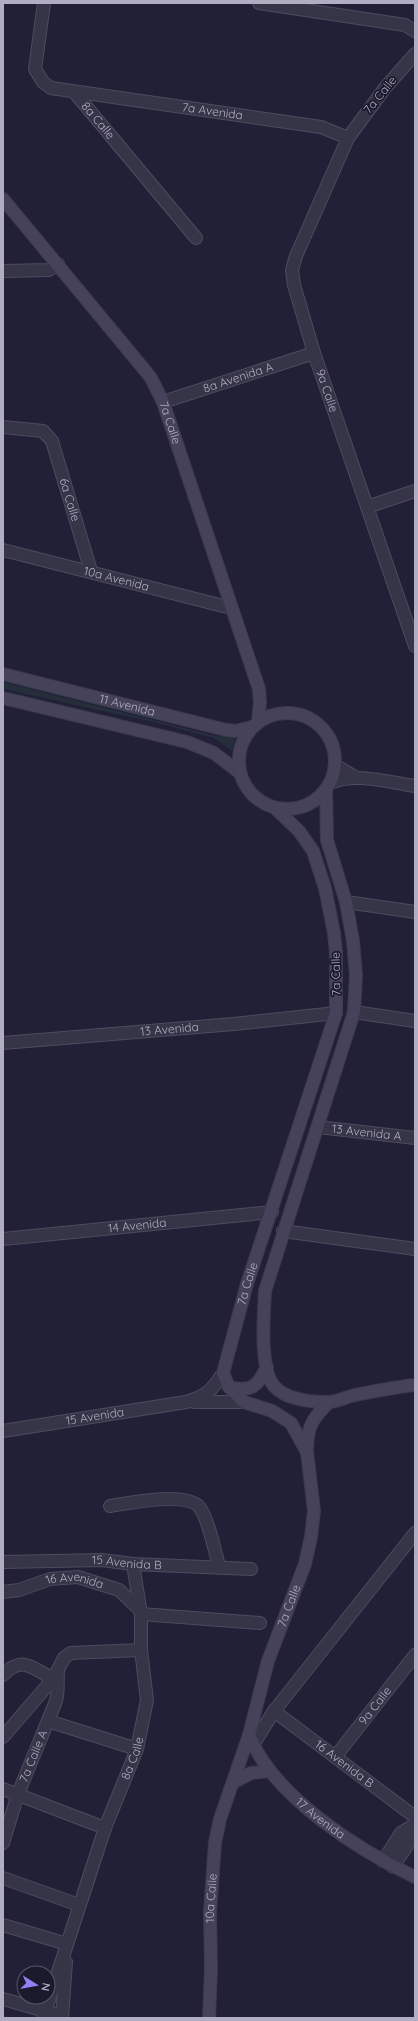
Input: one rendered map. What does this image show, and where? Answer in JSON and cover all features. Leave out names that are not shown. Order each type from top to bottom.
[{"type":"main road","name":"7a Calle","points":[[3,199],[151,378],[163,402],[259,689],[260,703],[255,725]]},
{"type":"main road","name":"11 Avenida","points":[[3,674],[226,730],[234,731],[255,725]]},
{"type":"main road","name":"7a Calle","points":[[259,689],[268,702],[281,712]]},
{"type":"main road","name":"11 Avenida","points":[[3,698],[187,742],[214,753],[240,773]]},
{"type":"main road","points":[[281,712],[293,712],[304,715],[324,728],[330,738],[334,750],[336,765],[328,786],[316,800],[304,806],[290,809],[275,808],[256,798],[246,787],[240,773],[239,757],[243,741],[255,725],[268,716],[281,712]]},
{"type":"main road","name":"7a Calle","points":[[328,786],[327,840],[346,902],[355,959],[354,1012],[265,1290],[263,1338],[268,1377],[274,1386],[283,1394],[294,1398],[329,1402]]},
{"type":"main road","name":"7a Calle","points":[[251,1740],[268,1661],[305,1564],[311,1537],[314,1511],[307,1452],[292,1423],[272,1411],[244,1402],[229,1387],[223,1373],[239,1312],[336,1013],[336,953],[325,888],[313,851],[299,831],[275,808]]},
{"type":"main road","points":[[229,1387],[243,1390],[253,1387],[260,1380],[267,1366]]},
{"type":"main road","points":[[307,1452],[307,1432],[315,1415],[329,1402],[353,1396],[415,1385]]},
{"type":"main road","name":"17 Avenida","points":[[251,1740],[256,1753],[270,1771],[302,1804],[339,1834],[382,1861],[415,1877]]},
{"type":"main road","name":"10a Calle","points":[[209,2018],[211,1968],[210,1912],[215,1843],[220,1819],[251,1740]]},
{"type":"main road","points":[[234,1782],[251,1773],[270,1771]]},
{"type":"street","name":"8a Calle","points":[[44,3],[36,69],[37,74],[43,82],[51,88],[75,93],[196,238]]},
{"type":"street","points":[[259,3],[410,28]]},
{"type":"street","name":"7a Calle","points":[[348,138],[385,88],[415,54]]},
{"type":"street","name":"7a Avenida","points":[[75,93],[321,127],[348,138]]},
{"type":"street","name":"9a Calle","points":[[348,138],[296,256],[292,270],[294,285],[314,353],[415,646]]},
{"type":"street","points":[[3,271],[49,270],[58,264]]},
{"type":"street","name":"8a Avenida A","points":[[163,402],[314,353]]},
{"type":"street","name":"6a Calle","points":[[3,428],[43,431],[52,442],[91,571]]},
{"type":"street","points":[[367,507],[415,491]]},
{"type":"street","name":"10a Avenida","points":[[3,550],[91,571],[231,608]]},
{"type":"street","points":[[336,765],[355,777]]},
{"type":"street","points":[[328,786],[340,779],[355,777],[415,786]]},
{"type":"street","points":[[346,902],[415,912]]},
{"type":"street","points":[[354,1012],[415,1021]]},
{"type":"street","name":"13 Avenida","points":[[3,1043],[234,1024],[336,1013]]},
{"type":"street","name":"13 Avenida A","points":[[318,1127],[415,1138]]},
{"type":"street","name":"14 Avenida","points":[[3,1239],[272,1212]]},
{"type":"street","points":[[283,1231],[415,1249]]},
{"type":"street","name":"15 Avenida","points":[[186,1402],[204,1396],[210,1391],[223,1373]]},
{"type":"street","name":"15 Avenida","points":[[3,1431],[186,1402],[244,1402]]},
{"type":"street","points":[[110,1506],[149,1500],[183,1500],[194,1502],[203,1512],[219,1566]]},
{"type":"street","points":[[251,1740],[415,1533]]},
{"type":"street","name":"15 Avenida B","points":[[3,1562],[102,1560],[133,1564],[219,1566],[251,1569]]},
{"type":"street","name":"8a Calle","points":[[44,2014],[105,1828],[137,1749],[147,1700],[141,1650],[140,1612],[133,1564]]},
{"type":"street","name":"16 Avenida","points":[[3,1592],[19,1590],[50,1579],[78,1578],[119,1590],[140,1612]]},
{"type":"street","points":[[140,1612],[260,1624]]},
{"type":"street","points":[[3,1737],[56,1675],[64,1658],[72,1653],[141,1650]]},
{"type":"street","name":"9a Calle","points":[[335,1757],[415,1655]]},
{"type":"street","points":[[3,1675],[10,1668],[18,1664],[26,1664],[56,1675]]},
{"type":"street","name":"7a Calle A","points":[[3,1843],[18,1794],[59,1690],[56,1675]]},
{"type":"street","name":"16 Avenida B","points":[[270,1716],[335,1757],[415,1822]]},
{"type":"street","points":[[48,1721],[137,1749]]},
{"type":"street","points":[[3,1789],[105,1828]]},
{"type":"street","points":[[382,1861],[401,1833],[415,1822]]},
{"type":"street","points":[[393,1867],[410,1841],[415,1822]]},
{"type":"street","points":[[3,1878],[80,1905]]},
{"type":"street","points":[[3,1925],[67,1944]]},
{"type":"street","name":"8a Calle","points":[[62,2017],[67,1944]]},
{"type":"street","points":[[3,1999],[44,2014],[62,2017]]},
{"type":"shaded area","points":[[3,682],[216,736],[235,738],[232,751],[214,738],[149,721],[3,689]]}]
